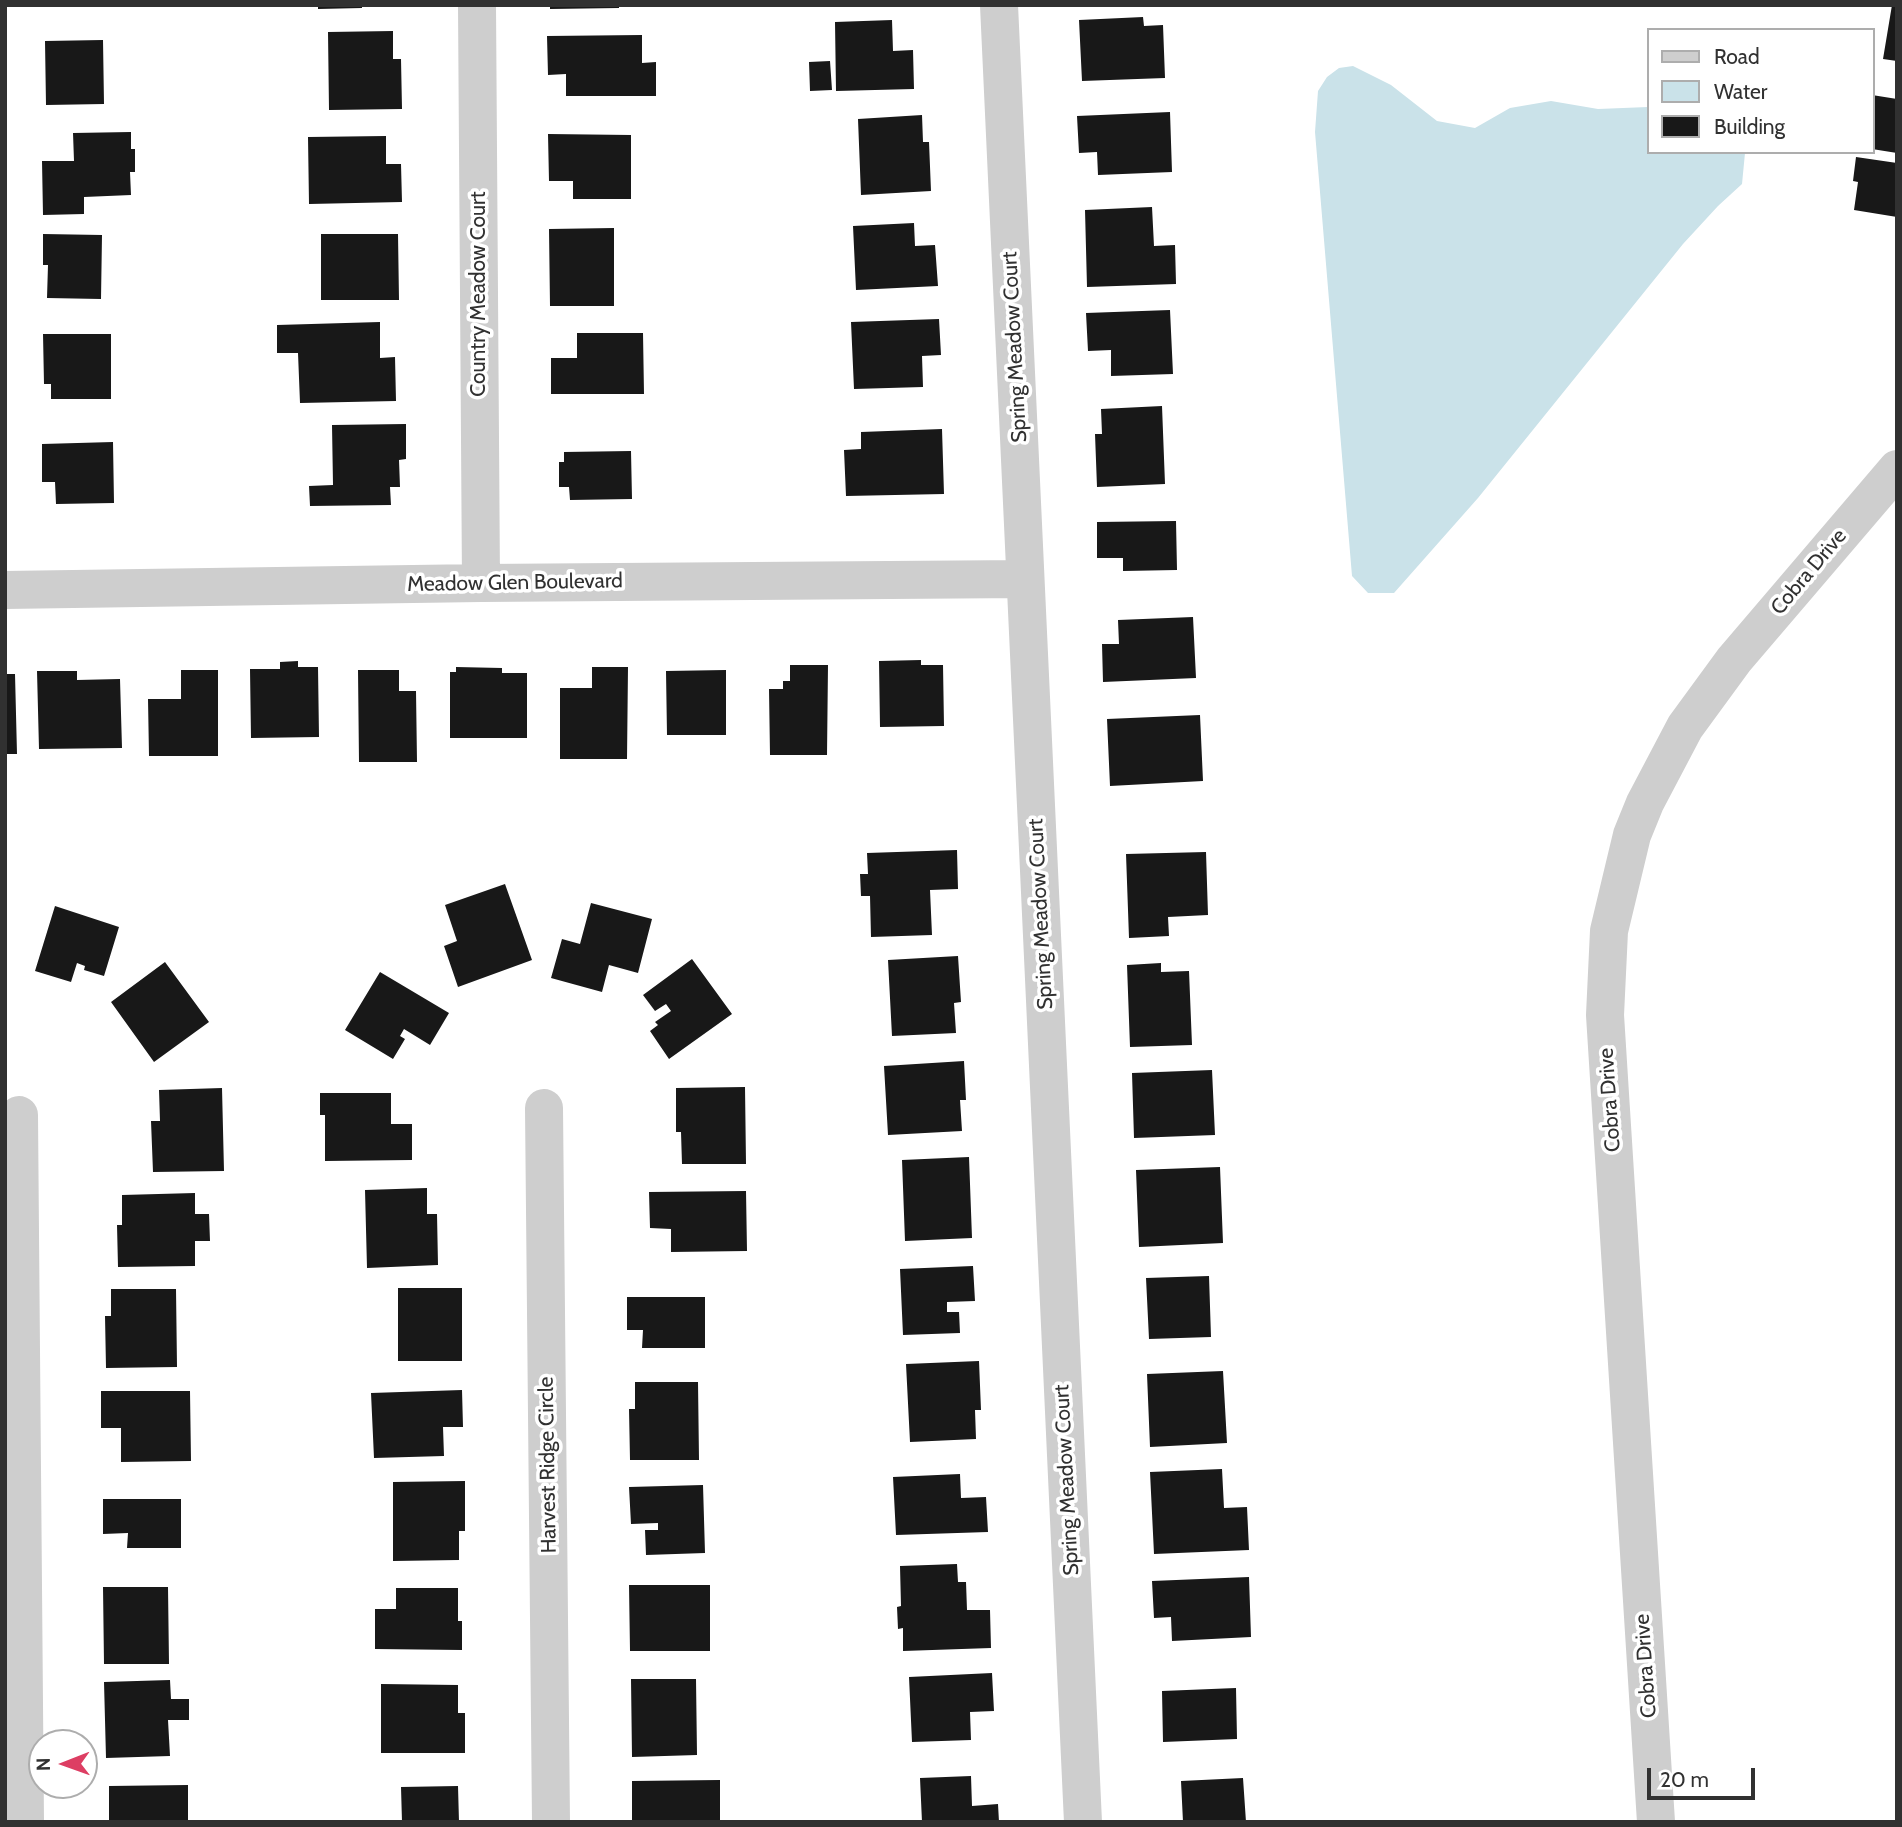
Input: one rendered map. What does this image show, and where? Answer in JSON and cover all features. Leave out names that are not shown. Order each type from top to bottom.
[{"type":"street","name":"Country Meadow Court","points":[[477,5],[481,583]]},
{"type":"street","name":"Spring Meadow Court","points":[[999,5],[1083,1822]]},
{"type":"street","name":"Cobra Drive","points":[[1656,1822],[1605,1015],[1609,931],[1632,835],[1645,803],[1685,727],[1734,660],[1897,469]]},
{"type":"street","name":"Meadow Glen Boulevard","points":[[5,590],[1025,579]]},
{"type":"street","name":"Harvest Ridge Circle","points":[[544,1108],[551,1822]]},
{"type":"street","points":[[19,1115],[25,1822]]},
{"type":"water","points":[[1353,66],[1391,85],[1437,121],[1475,128],[1510,108],[1551,101],[1598,109],[1646,107],[1646,154],[1745,154],[1742,184],[1683,244],[1478,498],[1394,593],[1368,593],[1352,576],[1315,132],[1318,91],[1327,77],[1339,68]]},
{"type":"building","points":[[318,5],[362,5],[362,8],[318,9]]},
{"type":"building","points":[[550,5],[619,5],[619,8],[550,9]]},
{"type":"building","points":[[1892,5],[1897,5],[1897,61],[1883,59]]},
{"type":"building","points":[[1143,17],[1144,26],[1163,25],[1165,78],[1082,81],[1079,20]]},
{"type":"building","points":[[892,20],[893,51],[913,50],[914,89],[836,91],[835,22]]},
{"type":"building","points":[[393,31],[393,59],[401,59],[402,109],[329,110],[328,32]]},
{"type":"building","points":[[642,35],[642,63],[656,62],[656,96],[566,96],[566,74],[548,75],[547,36]]},
{"type":"building","points":[[103,40],[104,104],[46,105],[45,41]]},
{"type":"building","points":[[830,61],[832,90],[810,91],[809,62]]},
{"type":"building","points":[[1874,95],[1897,99],[1897,153],[1874,149]]},
{"type":"building","points":[[1170,112],[1172,172],[1098,175],[1097,152],[1079,153],[1077,116]]},
{"type":"building","points":[[922,115],[923,142],[929,142],[931,191],[861,195],[858,119]]},
{"type":"building","points":[[131,132],[131,149],[135,149],[135,172],[130,172],[131,195],[84,197],[84,214],[43,215],[42,161],[74,161],[73,133]]},
{"type":"building","points":[[548,134],[631,135],[631,199],[573,199],[573,181],[549,181]]},
{"type":"building","points":[[386,136],[386,164],[401,164],[402,202],[309,204],[308,137]]},
{"type":"building","points":[[1856,157],[1897,163],[1897,217],[1854,210],[1858,182],[1853,181]]},
{"type":"building","points":[[1152,207],[1154,246],[1175,245],[1176,284],[1087,287],[1085,210]]},
{"type":"building","points":[[914,223],[915,246],[935,245],[938,286],[856,290],[853,226]]},
{"type":"building","points":[[614,228],[614,306],[550,306],[549,229]]},
{"type":"building","points":[[43,234],[102,235],[101,299],[47,298],[48,265],[43,265]]},
{"type":"building","points":[[321,234],[398,234],[399,300],[321,300]]},
{"type":"building","points":[[1170,310],[1173,374],[1111,376],[1111,350],[1088,351],[1086,313]]},
{"type":"building","points":[[939,319],[941,355],[922,356],[923,387],[854,389],[851,322]]},
{"type":"building","points":[[380,322],[380,358],[395,357],[396,401],[300,403],[298,353],[277,353],[277,325]]},
{"type":"building","points":[[577,333],[643,333],[644,394],[551,394],[551,358],[577,358]]},
{"type":"building","points":[[43,334],[111,334],[111,399],[51,399],[51,384],[44,384]]},
{"type":"building","points":[[1162,406],[1165,484],[1097,487],[1095,434],[1102,434],[1101,409]]},
{"type":"building","points":[[406,424],[406,459],[399,460],[400,487],[390,487],[391,505],[310,506],[309,486],[333,485],[332,425]]},
{"type":"building","points":[[942,429],[944,494],[846,496],[844,450],[861,449],[861,432]]},
{"type":"building","points":[[113,442],[114,503],[56,504],[55,482],[42,482],[42,444]]},
{"type":"building","points":[[631,451],[632,499],[570,500],[569,487],[559,487],[559,462],[564,462],[564,452]]},
{"type":"building","points":[[1176,521],[1177,570],[1123,571],[1123,558],[1097,558],[1097,522]]},
{"type":"building","points":[[1193,617],[1196,678],[1103,682],[1102,644],[1119,644],[1118,620]]},
{"type":"building","points":[[921,660],[921,665],[943,665],[944,726],[880,727],[879,661]]},
{"type":"building","points":[[298,661],[298,667],[318,667],[319,737],[251,738],[250,669],[280,669],[280,662]]},
{"type":"building","points":[[790,665],[828,665],[827,755],[770,755],[769,689],[783,689],[783,681],[790,681]]},
{"type":"building","points":[[456,667],[502,668],[502,673],[527,673],[527,738],[450,738],[450,672],[456,672]]},
{"type":"building","points":[[592,667],[628,667],[627,759],[560,759],[560,688],[592,688]]},
{"type":"building","points":[[181,670],[218,670],[218,756],[149,756],[148,699],[181,699]]},
{"type":"building","points":[[358,670],[399,670],[399,691],[416,691],[417,762],[359,762]]},
{"type":"building","points":[[726,670],[726,735],[667,735],[666,671]]},
{"type":"building","points":[[37,671],[77,671],[77,680],[120,679],[122,748],[39,749]]},
{"type":"building","points":[[5,674],[15,674],[17,754],[5,754]]},
{"type":"building","points":[[1200,715],[1203,781],[1110,786],[1107,719]]},
{"type":"building","points":[[957,850],[958,889],[930,890],[932,935],[871,937],[870,896],[861,896],[860,874],[868,874],[867,853]]},
{"type":"building","points":[[1206,852],[1208,915],[1168,917],[1169,936],[1129,938],[1126,854]]},
{"type":"building","points":[[505,884],[532,960],[458,987],[444,946],[457,941],[445,905]]},
{"type":"building","points":[[591,903],[652,919],[638,973],[609,965],[602,992],[551,978],[562,939],[580,944]]},
{"type":"building","points":[[55,906],[119,927],[104,976],[84,970],[85,966],[77,963],[71,982],[35,971]]},
{"type":"building","points":[[958,956],[961,1002],[954,1003],[956,1033],[892,1036],[888,960]]},
{"type":"building","points":[[692,959],[732,1014],[669,1059],[650,1031],[658,1025],[655,1022],[671,1011],[666,1004],[655,1011],[643,995]]},
{"type":"building","points":[[165,962],[209,1022],[154,1062],[111,1002]]},
{"type":"building","points":[[1161,963],[1161,972],[1189,971],[1192,1045],[1130,1047],[1127,965]]},
{"type":"building","points":[[380,972],[449,1013],[430,1045],[404,1029],[400,1036],[405,1039],[393,1059],[345,1030]]},
{"type":"building","points":[[964,1061],[966,1100],[960,1100],[962,1131],[888,1135],[884,1066]]},
{"type":"building","points":[[1212,1070],[1215,1135],[1134,1138],[1132,1073]]},
{"type":"building","points":[[745,1087],[746,1164],[682,1164],[681,1132],[676,1132],[676,1088]]},
{"type":"building","points":[[222,1088],[224,1171],[153,1172],[151,1121],[160,1121],[159,1090]]},
{"type":"building","points":[[320,1093],[391,1093],[391,1124],[412,1124],[412,1160],[325,1161],[325,1115],[320,1115]]},
{"type":"building","points":[[969,1157],[972,1238],[905,1241],[902,1160]]},
{"type":"building","points":[[1220,1167],[1223,1243],[1139,1247],[1136,1170]]},
{"type":"building","points":[[427,1188],[427,1214],[437,1214],[438,1265],[367,1268],[365,1190]]},
{"type":"building","points":[[746,1191],[747,1251],[671,1252],[671,1229],[650,1228],[649,1192]]},
{"type":"building","points":[[195,1193],[195,1214],[209,1214],[210,1241],[195,1241],[195,1266],[118,1267],[117,1225],[122,1225],[122,1195]]},
{"type":"building","points":[[973,1266],[975,1301],[947,1302],[947,1312],[959,1312],[960,1333],[903,1335],[900,1269]]},
{"type":"building","points":[[1209,1276],[1211,1337],[1149,1339],[1146,1278]]},
{"type":"building","points":[[398,1288],[462,1288],[462,1361],[398,1361]]},
{"type":"building","points":[[111,1289],[176,1289],[177,1367],[106,1368],[105,1316],[111,1316]]},
{"type":"building","points":[[627,1297],[705,1297],[705,1348],[642,1348],[643,1330],[627,1330]]},
{"type":"building","points":[[979,1361],[981,1410],[975,1410],[976,1439],[910,1442],[906,1364]]},
{"type":"building","points":[[1223,1371],[1227,1443],[1150,1447],[1147,1374]]},
{"type":"building","points":[[635,1382],[698,1382],[699,1460],[630,1460],[629,1409],[635,1409]]},
{"type":"building","points":[[462,1390],[463,1427],[443,1427],[444,1456],[374,1458],[371,1393]]},
{"type":"building","points":[[101,1391],[190,1391],[191,1461],[121,1462],[121,1428],[101,1428]]},
{"type":"building","points":[[1222,1469],[1224,1508],[1247,1507],[1249,1550],[1154,1554],[1150,1472]]},
{"type":"building","points":[[960,1474],[961,1498],[986,1497],[988,1532],[896,1535],[893,1477]]},
{"type":"building","points":[[465,1481],[465,1531],[459,1531],[459,1560],[393,1561],[393,1482]]},
{"type":"building","points":[[703,1485],[705,1553],[646,1555],[645,1530],[658,1530],[658,1523],[631,1524],[629,1487]]},
{"type":"building","points":[[103,1499],[181,1499],[181,1548],[127,1548],[128,1533],[103,1534]]},
{"type":"building","points":[[957,1564],[958,1582],[966,1582],[967,1610],[990,1610],[991,1648],[903,1651],[903,1628],[898,1629],[897,1607],[901,1606],[900,1566]]},
{"type":"building","points":[[1249,1577],[1251,1637],[1172,1641],[1171,1617],[1154,1618],[1152,1581]]},
{"type":"building","points":[[629,1585],[710,1585],[710,1651],[630,1651]]},
{"type":"building","points":[[103,1587],[168,1587],[169,1664],[104,1664]]},
{"type":"building","points":[[396,1588],[458,1588],[458,1621],[462,1621],[462,1650],[375,1649],[375,1609],[396,1609]]},
{"type":"building","points":[[992,1673],[994,1711],[970,1712],[971,1740],[912,1742],[909,1677]]},
{"type":"building","points":[[631,1679],[696,1679],[697,1755],[632,1757]]},
{"type":"building","points":[[170,1680],[171,1699],[189,1699],[189,1720],[168,1720],[170,1756],[106,1758],[104,1682]]},
{"type":"building","points":[[381,1684],[458,1685],[458,1713],[465,1713],[465,1753],[381,1753]]},
{"type":"building","points":[[1236,1688],[1237,1739],[1163,1742],[1162,1691]]},
{"type":"building","points":[[971,1776],[972,1806],[998,1804],[999,1822],[922,1822],[920,1778]]},
{"type":"building","points":[[1243,1778],[1246,1822],[1183,1822],[1181,1781]]},
{"type":"building","points":[[720,1780],[720,1822],[632,1820],[632,1781]]},
{"type":"building","points":[[188,1785],[188,1822],[109,1822],[109,1786]]},
{"type":"building","points":[[458,1786],[459,1822],[402,1822],[401,1787]]}]
